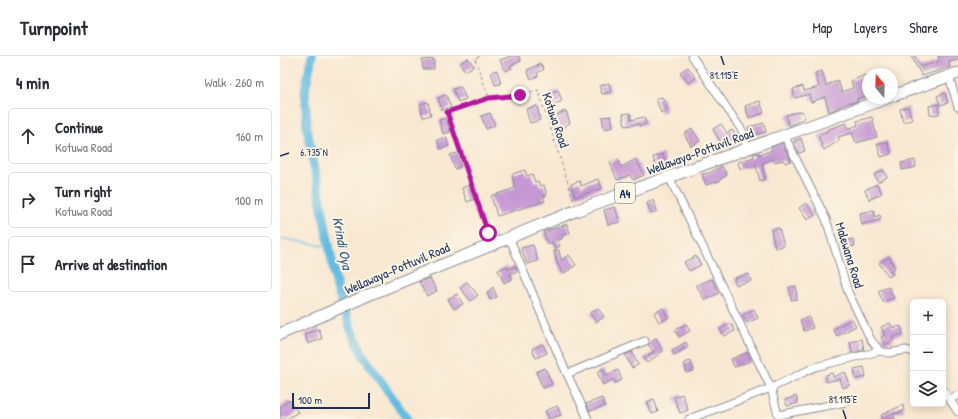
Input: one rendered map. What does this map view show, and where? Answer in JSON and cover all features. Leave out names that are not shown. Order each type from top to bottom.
[{"type":"highway","points":[[898,94],[954,74]]},
{"type":"highway","name":"Wellawaya-Pottuvil Road","points":[[280,334],[366,296],[509,237],[747,148],[870,104]]},
{"type":"street","points":[[692,56],[743,132],[747,148]]},
{"type":"street","points":[[954,74],[958,107]]},
{"type":"street","name":"Malewana Road","points":[[784,135],[826,219],[848,292],[871,340],[880,351]]},
{"type":"street","points":[[669,177],[772,388],[777,417],[846,402]]},
{"type":"street","points":[[509,237],[567,374],[588,419]]},
{"type":"street","points":[[567,374],[646,342]]},
{"type":"street","points":[[689,419],[772,388],[815,367],[880,351],[888,353],[906,350],[910,351]]},
{"type":"street","points":[[946,394],[958,412]]},
{"type":"street","points":[[950,399],[958,395]]},
{"type":"path","points":[[480,56],[475,58],[489,98]]},
{"type":"path","name":"Kotuwa Road","points":[[488,233],[447,112],[489,98],[520,95],[538,90],[574,202]]},
{"type":"building","points":[[511,56],[519,56],[521,61],[510,66],[512,68],[505,71],[500,60]]},
{"type":"building","points":[[911,56],[914,56],[921,67],[939,61],[938,56],[958,56],[958,60],[949,62],[950,67],[922,76]]},
{"type":"building","points":[[468,58],[474,66],[465,71],[460,63]]},
{"type":"building","points":[[434,59],[434,69],[423,69],[422,60]]},
{"type":"building","points":[[541,64],[544,69],[537,73],[538,76],[531,79],[527,70]]},
{"type":"building","points":[[688,67],[696,78],[688,83],[680,72]]},
{"type":"building","points":[[497,70],[501,84],[495,85],[491,72]]},
{"type":"building","points":[[822,71],[826,85],[838,81],[842,92],[853,88],[851,81],[862,76],[862,97],[857,99],[858,101],[851,102],[829,112],[825,97],[811,102],[809,94],[795,98],[793,89],[803,86],[804,91],[819,87],[815,73]]},
{"type":"building","points":[[609,83],[611,92],[602,94],[599,86]]},
{"type":"building","points":[[461,87],[466,99],[458,102],[453,89]]},
{"type":"building","points":[[558,90],[562,101],[553,105],[549,93]]},
{"type":"building","points":[[945,93],[948,103],[940,105],[937,96]]},
{"type":"building","points":[[446,95],[451,107],[442,110],[438,98]]},
{"type":"building","points":[[662,97],[667,110],[661,113],[656,99]]},
{"type":"building","points":[[760,101],[764,113],[749,118],[745,106]]},
{"type":"building","points":[[428,102],[431,115],[423,117],[420,104]]},
{"type":"building","points":[[938,104],[939,114],[930,115],[929,106]]},
{"type":"building","points":[[537,106],[540,120],[530,123],[526,109]]},
{"type":"building","points":[[908,107],[912,120],[903,122],[900,109]]},
{"type":"building","points":[[566,111],[570,123],[559,131],[556,124],[554,125],[551,117]]},
{"type":"building","points":[[802,111],[805,118],[789,126],[786,115]]},
{"type":"building","points":[[490,113],[495,125],[486,129],[481,116]]},
{"type":"building","points":[[630,113],[631,120],[644,117],[646,124],[639,126],[639,124],[625,126],[623,114]]},
{"type":"building","points":[[611,116],[613,127],[604,129],[602,117]]},
{"type":"building","points":[[872,117],[877,137],[856,143],[852,133],[838,137],[840,140],[824,150],[818,136],[829,129],[846,123],[848,129],[858,125],[857,121]]},
{"type":"building","points":[[446,118],[450,132],[443,134],[439,120]]},
{"type":"building","points":[[764,123],[766,132],[751,136],[748,127]]},
{"type":"building","points":[[721,124],[727,133],[732,130],[738,138],[724,148],[713,129]]},
{"type":"building","points":[[692,129],[700,141],[691,146],[684,134]]},
{"type":"building","points":[[446,137],[449,146],[440,149],[437,140]]},
{"type":"building","points":[[801,138],[805,151],[799,153],[794,141]]},
{"type":"building","points":[[887,141],[891,154],[881,157],[877,144]]},
{"type":"building","points":[[782,143],[791,161],[785,163],[783,160],[774,162],[773,159],[762,163],[765,179],[760,181],[756,165],[740,169],[738,162],[754,157],[753,154],[759,153],[759,155],[772,150],[771,148]]},
{"type":"building","points":[[456,153],[461,166],[455,169],[450,155]]},
{"type":"building","points":[[663,154],[666,165],[656,168],[653,157]]},
{"type":"building","points":[[618,159],[621,167],[636,159],[644,175],[633,180],[630,175],[617,180],[610,162]]},
{"type":"building","points":[[915,160],[916,167],[902,170],[901,163]]},
{"type":"building","points":[[722,166],[727,175],[720,179],[720,181],[706,185],[702,174],[709,173]]},
{"type":"building","points":[[525,170],[527,176],[532,174],[535,182],[538,181],[540,186],[544,185],[547,195],[543,196],[545,201],[497,216],[491,196],[515,188],[512,174]]},
{"type":"building","points":[[883,170],[887,177],[878,182],[874,175]]},
{"type":"building","points":[[598,179],[602,188],[575,197],[571,184],[580,181],[581,186]]},
{"type":"building","points":[[877,184],[882,193],[869,200],[865,190]]},
{"type":"building","points":[[470,185],[475,199],[467,202],[462,188]]},
{"type":"building","points":[[653,200],[657,211],[651,214],[647,203]]},
{"type":"building","points":[[806,203],[815,215],[807,220],[799,208]]},
{"type":"building","points":[[615,207],[620,222],[608,225],[604,210]]},
{"type":"building","points":[[874,210],[875,217],[880,215],[881,219],[862,225],[860,213]]},
{"type":"building","points":[[567,224],[570,233],[562,235],[563,238],[557,240],[560,246],[556,249],[552,242],[548,244],[543,232]]},
{"type":"building","points":[[779,228],[784,246],[775,248],[771,230]]},
{"type":"building","points":[[853,239],[855,246],[843,249],[841,242]]},
{"type":"building","points":[[533,245],[538,261],[527,264],[521,248]]},
{"type":"building","points":[[559,250],[561,260],[569,255],[576,265],[563,274],[556,261],[554,251]]},
{"type":"building","points":[[696,256],[701,265],[689,271],[684,262]]},
{"type":"building","points":[[889,257],[895,268],[891,270],[893,274],[889,277],[879,263]]},
{"type":"building","points":[[507,266],[508,269],[515,266],[517,271],[510,274],[512,279],[504,283],[498,270]]},
{"type":"building","points":[[749,274],[751,281],[736,285],[734,278]]},
{"type":"building","points":[[430,278],[437,291],[427,296],[419,282]]},
{"type":"building","points":[[712,279],[719,293],[705,300],[696,285]]},
{"type":"building","points":[[467,282],[478,295],[471,301],[460,288]]},
{"type":"building","points":[[796,286],[797,299],[791,300],[789,287]]},
{"type":"building","points":[[493,287],[497,297],[490,300],[487,293]]},
{"type":"building","points":[[889,287],[894,298],[883,302],[878,291]]},
{"type":"building","points":[[457,294],[463,304],[454,309],[448,299]]},
{"type":"building","points":[[598,308],[604,317],[596,322],[590,313]]},
{"type":"building","points":[[663,308],[668,318],[659,322],[654,313]]},
{"type":"building","points":[[754,309],[758,318],[747,323],[743,315]]},
{"type":"building","points":[[809,317],[813,328],[804,331],[800,320]]},
{"type":"building","points":[[852,319],[856,326],[837,336],[833,329]]},
{"type":"building","points":[[731,323],[735,331],[724,336],[720,329]]},
{"type":"building","points":[[890,323],[893,328],[901,326],[903,334],[892,337],[894,340],[885,345],[881,337],[885,335],[881,327]]},
{"type":"building","points":[[686,324],[690,331],[679,337],[675,330]]},
{"type":"building","points":[[319,329],[322,339],[308,344],[305,334]]},
{"type":"building","points":[[656,338],[663,351],[647,363],[643,358],[654,352],[648,345]]},
{"type":"building","points":[[862,339],[864,350],[852,353],[850,342]]},
{"type":"building","points":[[686,342],[688,347],[674,355],[672,350]]},
{"type":"building","points":[[543,344],[547,353],[536,358],[532,349]]},
{"type":"building","points":[[632,352],[638,365],[632,368],[625,355]]},
{"type":"building","points":[[748,352],[751,361],[734,367],[731,359]]},
{"type":"building","points":[[691,361],[694,371],[687,373],[684,363]]},
{"type":"building","points":[[864,367],[866,377],[856,379],[854,369]]},
{"type":"building","points":[[545,368],[552,384],[543,388],[536,372]]},
{"type":"building","points":[[603,369],[606,375],[618,370],[622,380],[615,383],[614,379],[603,385],[597,372]]},
{"type":"building","points":[[845,372],[850,385],[843,388],[840,379],[826,382],[826,375],[832,373],[833,377]]},
{"type":"building","points":[[682,394],[688,410],[680,413],[674,397]]},
{"type":"building","points":[[796,396],[798,403],[787,406],[785,400]]},
{"type":"building","points":[[602,398],[605,406],[590,411],[586,404]]},
{"type":"building","points":[[654,399],[658,412],[652,414],[647,402]]},
{"type":"building","points":[[289,400],[298,412],[287,419],[280,419],[280,407]]},
{"type":"building","points":[[903,405],[904,411],[893,414],[895,419],[883,419],[881,415]]},
{"type":"building","points":[[557,406],[561,415],[549,419],[545,411]]},
{"type":"waterway","name":"Krindi Oya","points":[[312,56],[305,90],[307,128],[337,288],[351,330],[363,355],[407,419]]},
{"type":"waterway","points":[[280,238],[328,247]]},
{"type":"route","points":[[488,233],[447,112],[489,98],[520,95]]}]
